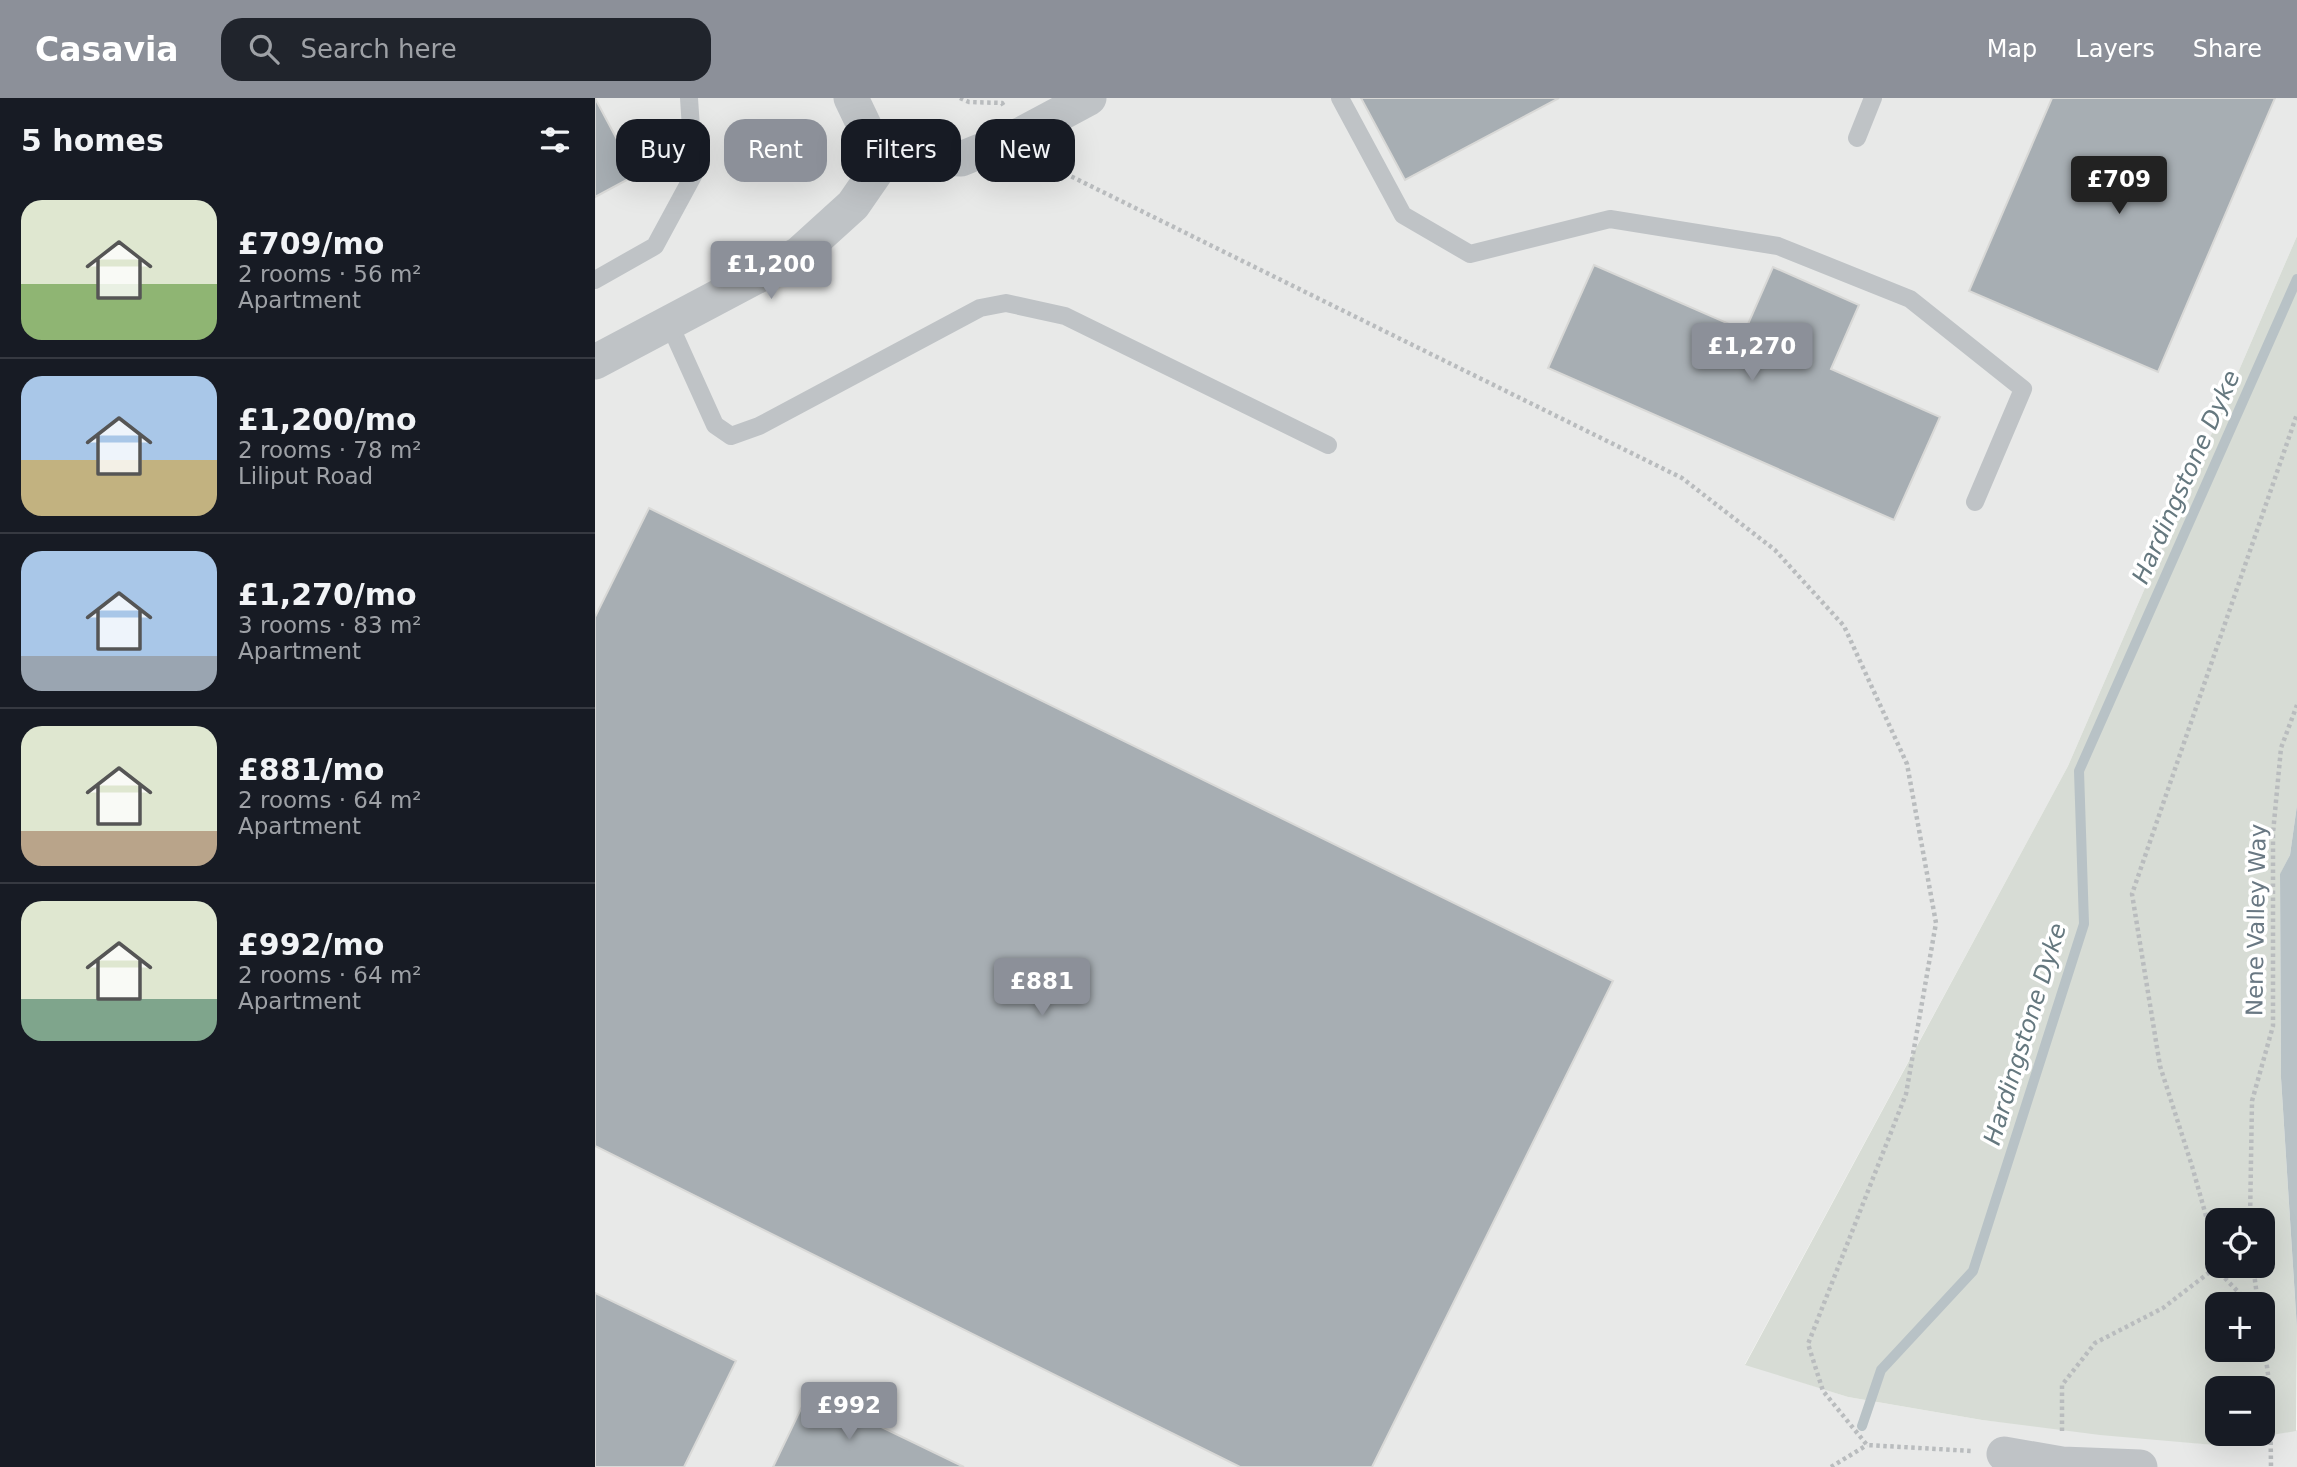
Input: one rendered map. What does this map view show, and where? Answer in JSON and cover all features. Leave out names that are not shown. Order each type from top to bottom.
[{"type":"street","points":[[851,98],[861,119]]},
{"type":"street","points":[[961,159],[1022,134],[1089,98]]},
{"type":"street","points":[[595,362],[799,254],[853,205],[869,182]]},
{"type":"street","points":[[2004,1454],[2061,1464],[2140,1467]]},
{"type":"lane","points":[[595,280],[655,246],[694,174],[689,98]]},
{"type":"lane","points":[[1340,98],[1403,215],[1470,254],[1610,219],[1778,246],[1910,299],[2023,389],[1975,502]]},
{"type":"lane","points":[[1857,138],[1873,98]]},
{"type":"lane","points":[[669,323],[715,425],[731,436],[759,426],[980,308],[1006,303],[1066,316],[1328,445]]},
{"type":"path","points":[[960,98],[969,103],[1002,103],[1007,111]]},
{"type":"path","points":[[1075,177],[1408,345],[1682,478],[1775,550],[1844,626],[1907,764],[1936,923],[1906,1094],[1808,1344],[1823,1391],[1867,1445]]},
{"type":"path","points":[[2205,1212],[2160,1066],[2132,894],[2297,414]]},
{"type":"path","name":"Nene Valley Way","points":[[2250,1208],[2252,1101],[2273,1026],[2273,833],[2281,748],[2297,705]]},
{"type":"path","points":[[2061,1464],[2062,1385],[2095,1343],[2163,1308],[2205,1276]]},
{"type":"path","points":[[2225,1278],[2238,1292]]},
{"type":"path","points":[[2266,1362],[2270,1389],[2271,1467]]},
{"type":"path","points":[[1831,1467],[1867,1445],[1972,1451],[2003,1459],[2004,1454]]},
{"type":"shaded area","points":[[595,98],[2297,98],[2297,236],[2068,766],[1745,1364],[1848,1397],[1982,1420],[2205,1446],[2275,1446],[2275,1434],[2297,1430],[2297,1467],[595,1467]]},
{"type":"shaded area","points":[[2297,236],[2297,805],[2290,855],[2280,875],[2281,1078],[2297,1329],[2296,1431],[2275,1435],[2275,1376],[2205,1376],[2205,1444],[2100,1435],[1982,1420],[1848,1397],[1745,1365],[2068,766]]},
{"type":"shaded area","points":[[2297,805],[2297,1329],[2281,1078],[2280,874],[2290,855]]},
{"type":"building","points":[[595,98],[616,137],[616,182],[623,182],[595,197]]},
{"type":"building","points":[[1361,98],[1559,98],[1405,180]]},
{"type":"building","points":[[2052,98],[2275,98],[2158,372],[1969,291]]},
{"type":"building","points":[[1594,265],[1745,331],[1773,267],[1859,305],[1831,369],[1940,417],[1894,520],[1548,368]]},
{"type":"building","points":[[649,508],[1613,981],[1372,1467],[1240,1467],[595,1146],[595,617]]},
{"type":"building","points":[[595,1293],[736,1361],[684,1467],[595,1467]]},
{"type":"building","points":[[809,1392],[964,1467],[773,1467]]},
{"type":"waterway","name":"Hardingstone Dyke","points":[[1862,1426],[1881,1370],[1973,1271],[2084,924],[2079,771],[2297,279]]}]
